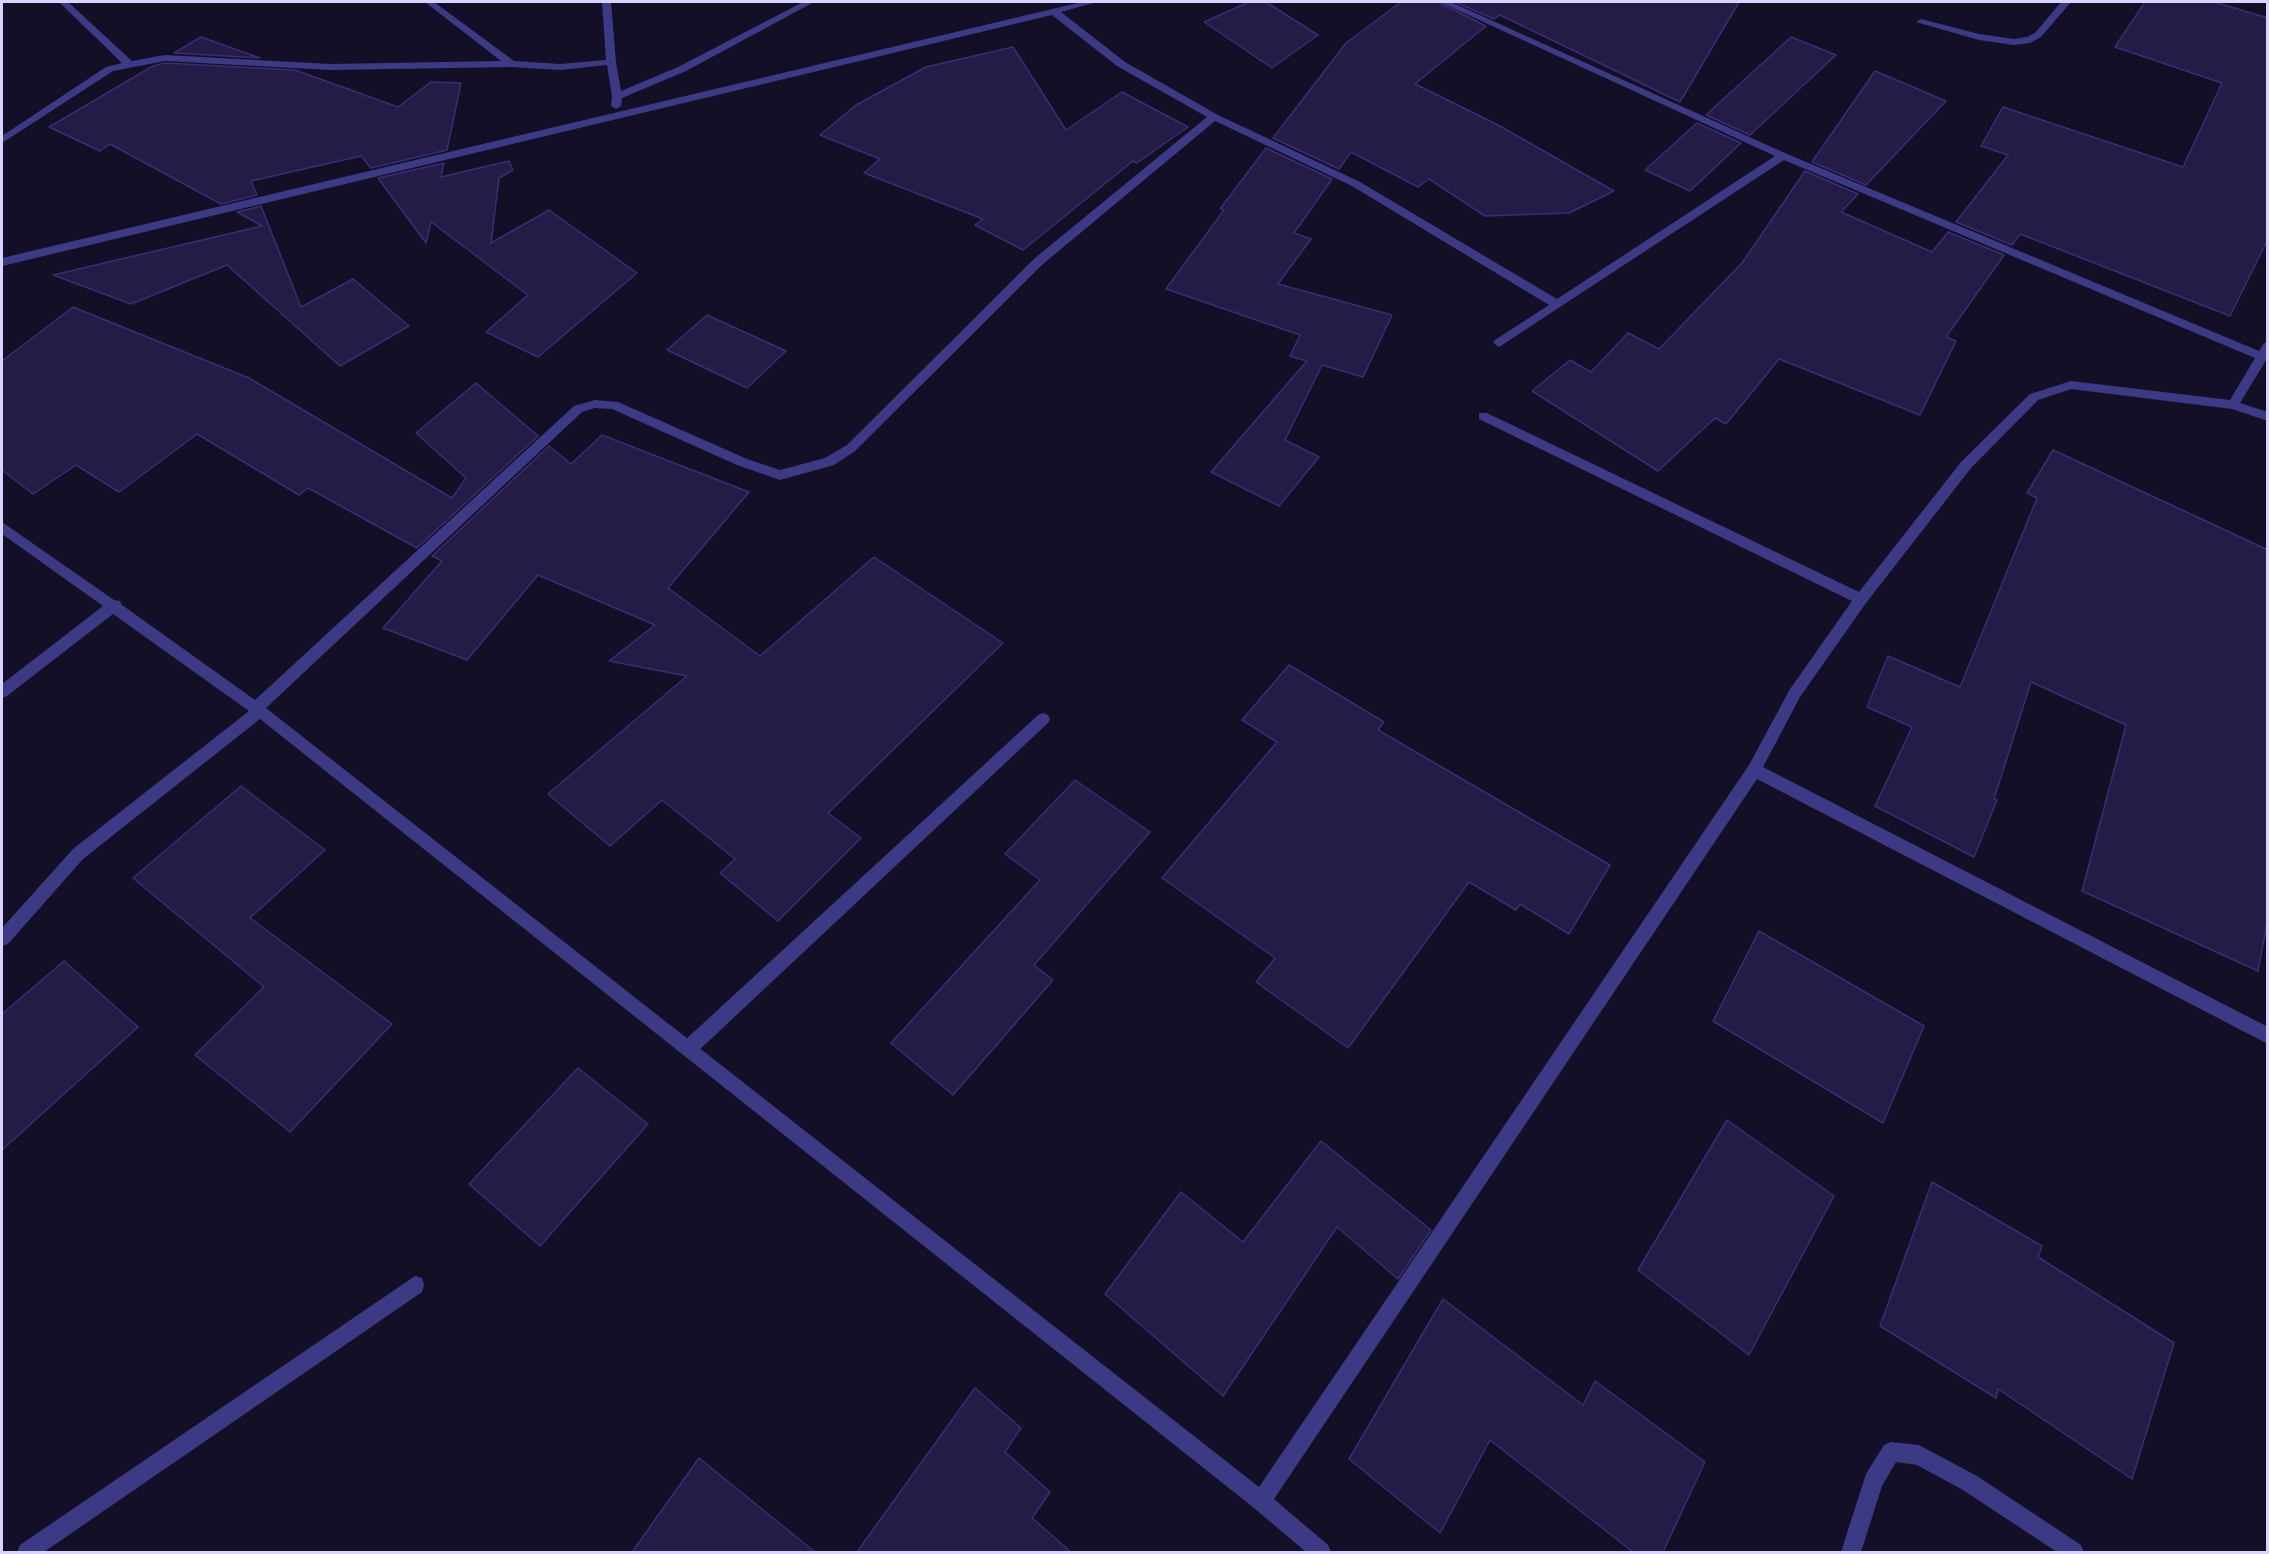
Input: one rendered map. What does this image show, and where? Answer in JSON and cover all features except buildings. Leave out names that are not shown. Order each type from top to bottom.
[{"type":"street","points":[[63,2],[128,63]]},
{"type":"street","points":[[429,2],[511,64]]},
{"type":"street","points":[[607,2],[611,62],[617,96],[614,116]]},
{"type":"street","points":[[617,96],[682,69],[809,2]]},
{"type":"street","points":[[2,262],[1092,2]]},
{"type":"street","points":[[1444,2],[1783,156],[2264,351],[2233,405]]},
{"type":"street","points":[[1921,22],[1979,37],[2013,42],[2030,40],[2038,35],[2066,2]]},
{"type":"street","points":[[1053,10],[1121,64],[1214,117],[1356,184],[1558,304]]},
{"type":"street","points":[[2,140],[110,69],[128,63],[165,58],[330,67],[511,64],[560,67],[611,62]]},
{"type":"street","points":[[2,939],[78,854],[258,709],[578,409],[595,404],[614,405],[742,462],[780,475],[829,462],[851,448],[1039,261],[1214,117]]},
{"type":"street","points":[[1498,343],[1783,156]]},
{"type":"street","points":[[1261,1501],[1754,770],[1795,693],[1861,599],[1966,465],[2034,397],[2071,385],[2233,405],[2268,417]]},
{"type":"street","points":[[1483,416],[1861,599]]},
{"type":"street","points":[[2,527],[115,605],[258,709],[690,1047],[1261,1501],[1320,1552]]},
{"type":"street","points":[[2,692],[115,605]]},
{"type":"street","points":[[690,1047],[1043,719]]},
{"type":"street","points":[[1754,770],[2268,1036]]},
{"type":"street","points":[[27,1552],[415,1285]]},
{"type":"street","points":[[1851,1552],[1873,1481],[1891,1452],[1919,1455],[1970,1483],[2074,1552]]}]
